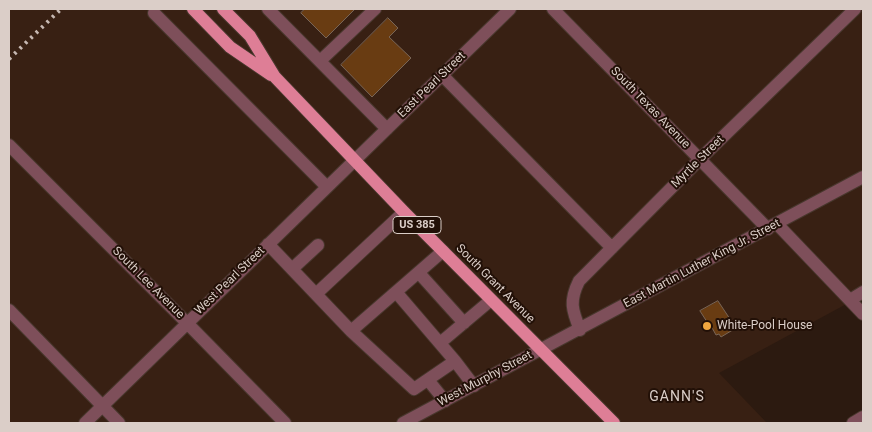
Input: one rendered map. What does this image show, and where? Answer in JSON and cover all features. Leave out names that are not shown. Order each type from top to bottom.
[{"type":"main road","name":"South Grant Avenue","points":[[193,9],[230,47],[275,77]]},
{"type":"main road","name":"South Grant Avenue","points":[[223,9],[250,36],[275,77],[404,212],[614,423]]},
{"type":"street","points":[[268,9],[387,129]]},
{"type":"street","points":[[320,61],[374,9]]},
{"type":"street","name":"East Pearl Street","points":[[354,160],[510,9]]},
{"type":"street","name":"South Texas Avenue","points":[[553,9],[700,159],[863,314]]},
{"type":"street","name":"Myrtle Street","points":[[580,330],[574,316],[572,304],[574,292],[579,281],[700,159],[855,9]]},
{"type":"street","points":[[154,13],[327,187]]},
{"type":"street","points":[[442,75],[612,248]]},
{"type":"street","name":"South Lee Avenue","points":[[9,145],[285,423]]},
{"type":"street","name":"West Pearl Street","points":[[85,423],[354,160]]},
{"type":"street","name":"East Martin Luther King Jr. Street","points":[[541,350],[863,177]]},
{"type":"street","points":[[316,294],[404,212]]},
{"type":"street","points":[[268,244],[351,331],[414,389],[455,361]]},
{"type":"street","points":[[292,269],[318,245]]},
{"type":"street","points":[[351,331],[444,251]]},
{"type":"street","points":[[419,273],[464,323]]},
{"type":"street","points":[[396,292],[474,386]]},
{"type":"street","points":[[850,300],[863,292]]},
{"type":"street","points":[[440,343],[491,300]]},
{"type":"street","points":[[9,310],[119,423]]},
{"type":"street","name":"West Murphy Street","points":[[404,423],[541,350]]},
{"type":"street","points":[[428,380],[445,401]]},
{"type":"street","points":[[853,423],[863,417]]},
{"type":"shaded area","points":[[9,9],[863,9],[863,295],[719,373],[767,423],[9,423]]},
{"type":"building","points":[[305,9],[355,9],[326,38],[301,13]]},
{"type":"building","points":[[388,18],[398,28],[389,37],[411,58],[372,97],[341,65]]},
{"type":"building","points":[[718,301],[736,328],[721,337],[719,334],[716,335],[700,311]]},
{"type":"railway","points":[[9,59],[61,9]]},
{"type":"place","name":"White-Pool House","points":[[707,326]]},
{"type":"district","name":"GANN'S","points":[[677,397]]}]
